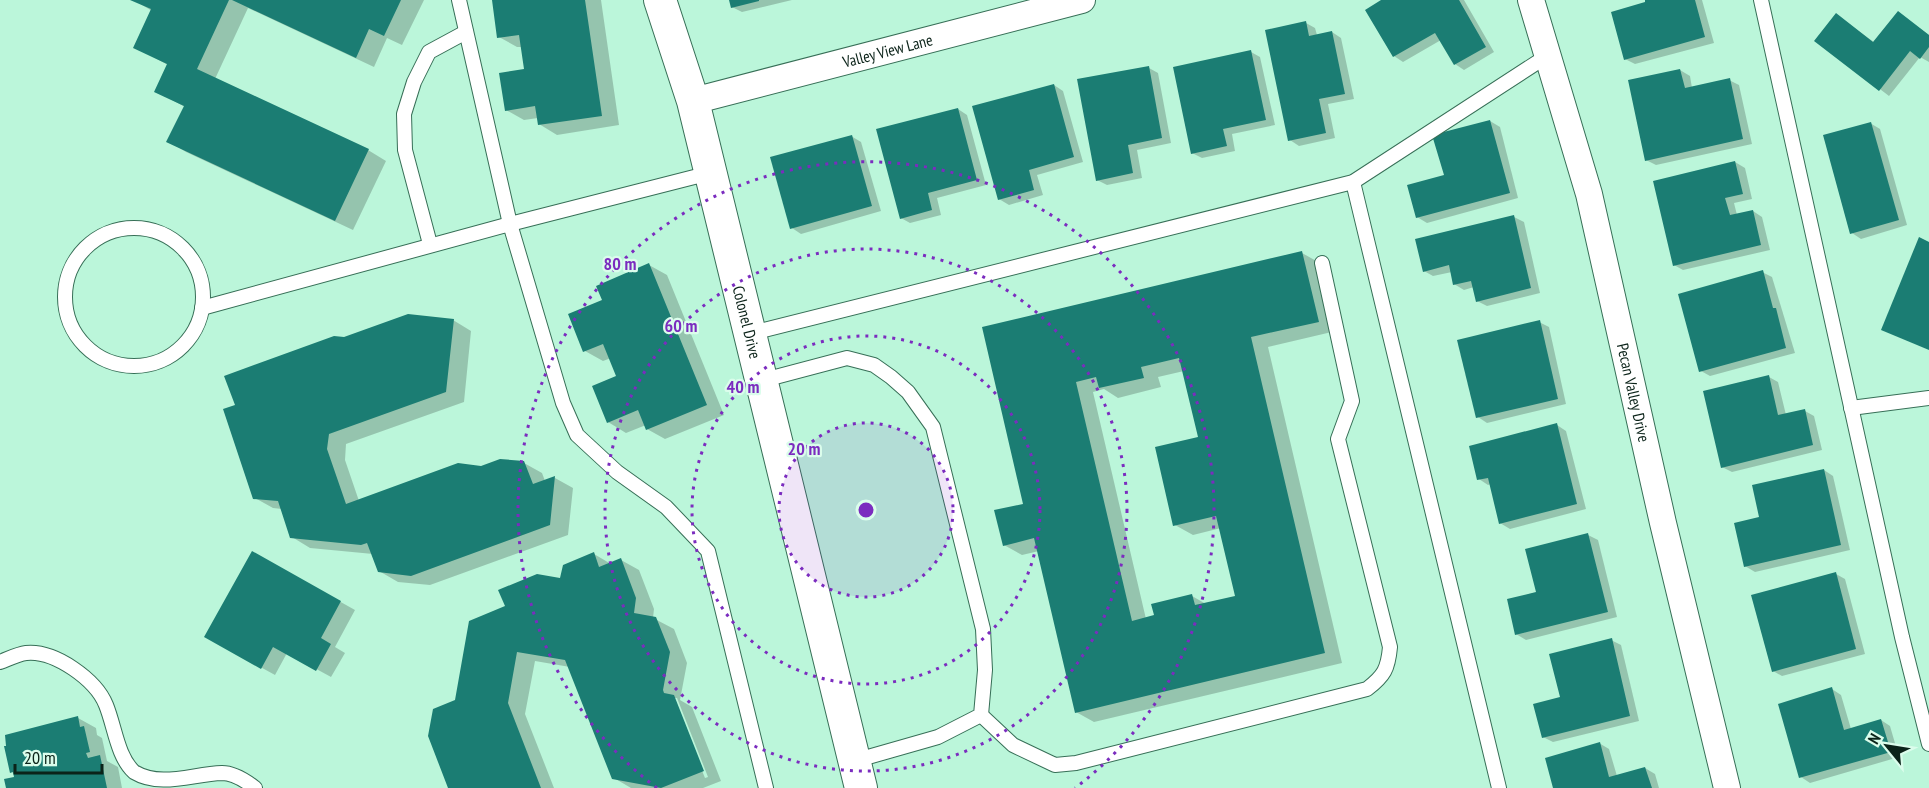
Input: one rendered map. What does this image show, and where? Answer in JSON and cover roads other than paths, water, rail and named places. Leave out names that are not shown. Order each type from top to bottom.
[{"type":"street","name":"Colonel Drive","points":[[660,0],[693,101],[857,775]]},
{"type":"street","name":"Valley View Lane","points":[[693,101],[1082,0]]},
{"type":"street","name":"Pecan Valley Drive","points":[[1531,0],[1588,194],[1663,524],[1727,788]]},
{"type":"lane","points":[[459,0],[510,224],[563,404],[578,435],[617,472],[666,507],[708,551],[766,788]]},
{"type":"lane","points":[[1761,0],[1902,637],[1929,744]]},
{"type":"lane","points":[[430,244],[405,150],[404,114],[414,82],[429,52],[466,32]]},
{"type":"lane","points":[[748,334],[1353,182],[1548,56]]},
{"type":"lane","points":[[202,308],[430,244],[710,173]]},
{"type":"lane","points":[[1353,182],[1499,788]]},
{"type":"lane","points":[[139,228],[160,234],[180,245],[194,263],[202,285],[202,308],[195,330],[181,349],[161,361],[139,367],[116,364],[95,355],[78,339],[68,318],[65,296],[69,274],[80,255],[96,239],[117,230],[139,228]]},
{"type":"lane","points":[[981,716],[1013,745],[1055,765],[1076,763],[1367,689],[1382,678],[1389,661],[1390,647],[1338,439],[1352,401],[1322,263]]},
{"type":"lane","points":[[760,381],[847,358],[874,365],[908,392],[933,427],[983,629],[985,670],[981,716]]},
{"type":"lane","points":[[1851,408],[1929,398]]},
{"type":"lane","points":[[0,662],[27,653],[50,657],[72,667],[102,694],[124,760],[135,772],[149,781],[163,784],[224,773],[240,778],[255,788]]},
{"type":"lane","points":[[857,775],[981,716]]}]
